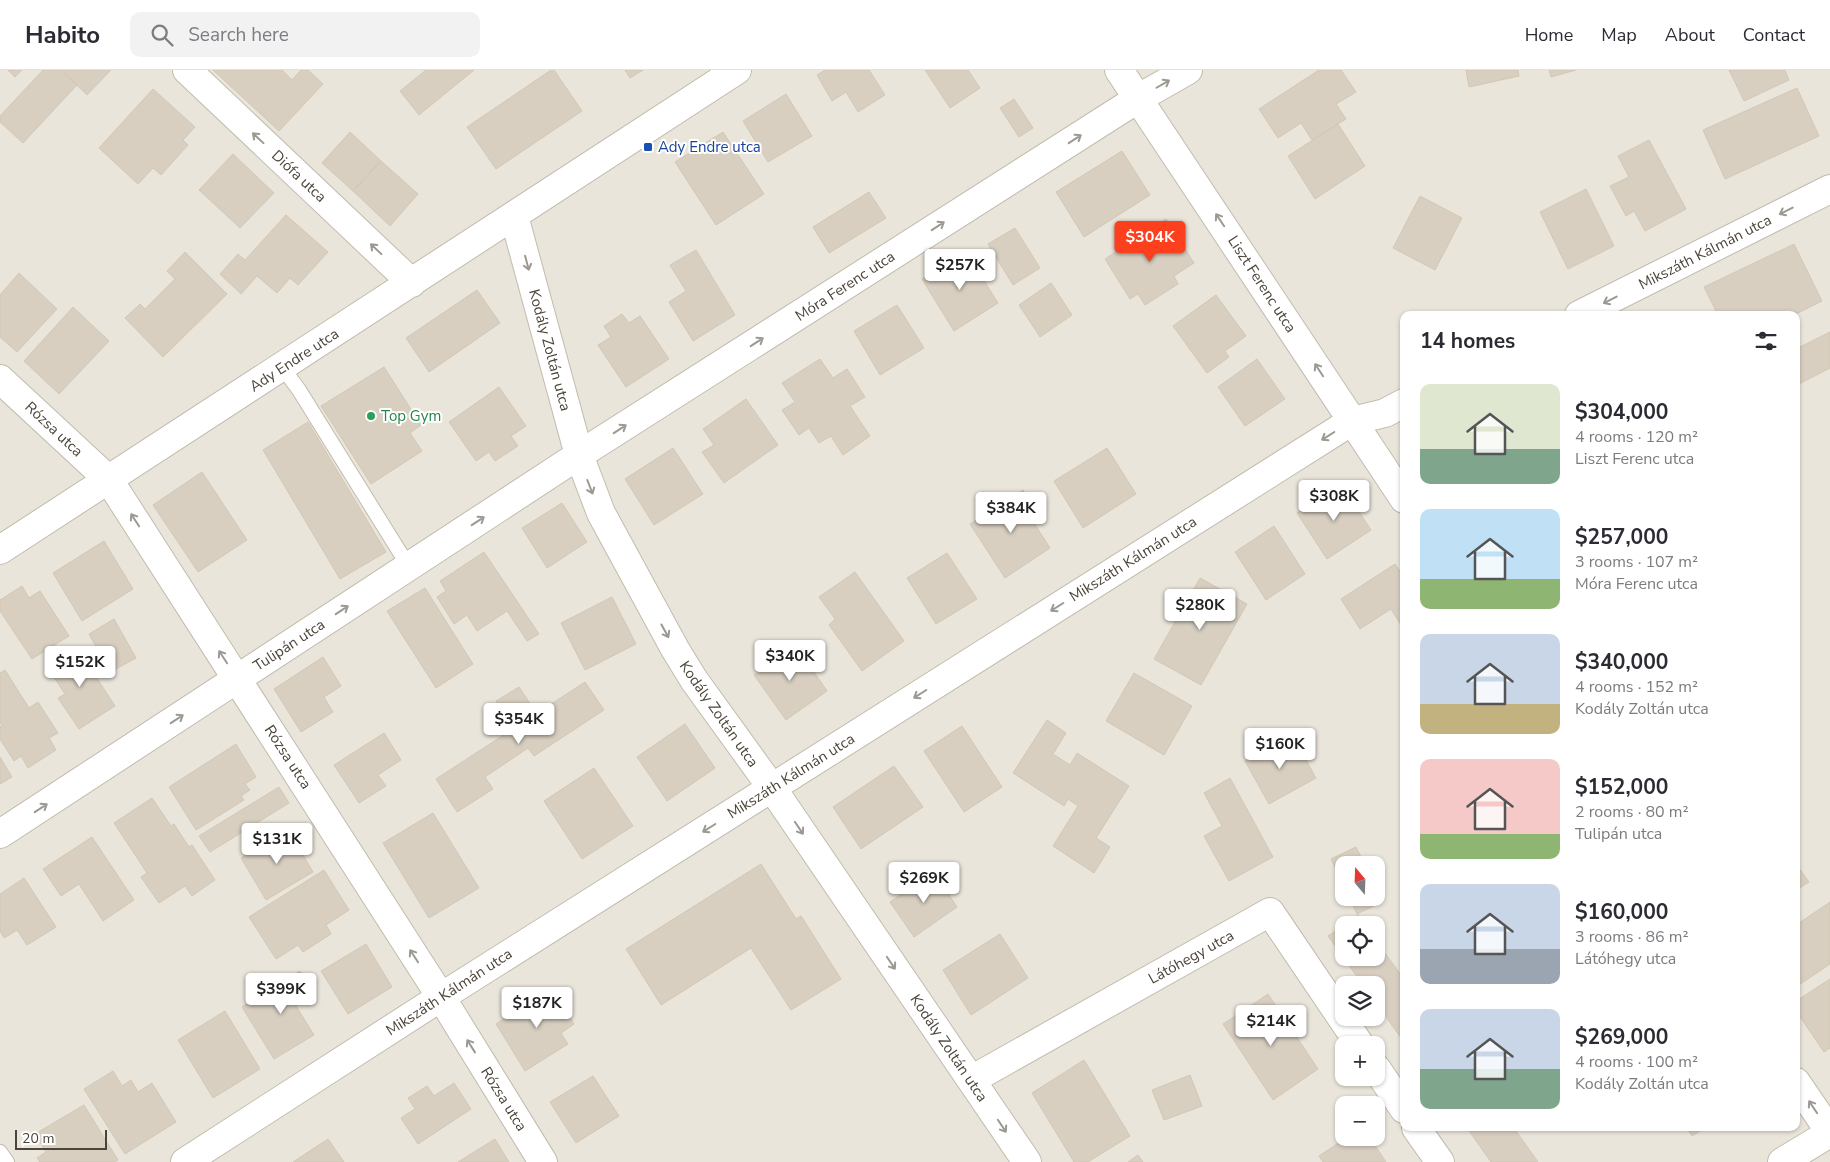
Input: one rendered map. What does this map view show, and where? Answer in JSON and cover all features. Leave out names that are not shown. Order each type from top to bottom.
[{"type":"street","name":"Diófa utca","points":[[187,70],[412,283]]},
{"type":"street","name":"Ady Endre utca","points":[[0,550],[738,70]]},
{"type":"street","name":"Liszt Ferenc utca","points":[[1119,70],[1400,492]]},
{"type":"street","name":"Móra Ferenc utca","points":[[578,455],[1139,98],[1188,70]]},
{"type":"street","name":"Mikszáth Kálmán utca","points":[[1587,311],[1830,189]]},
{"type":"street","name":"Kodály Zoltán utca","points":[[514,216],[578,455],[601,513],[675,649],[694,680],[772,788],[1027,1162]]},
{"type":"street","name":"Rózsa utca","points":[[0,379],[109,480],[441,997],[543,1162]]},
{"type":"street","name":"Mikszáth Kálmán utca","points":[[185,1162],[441,997],[1352,421],[1385,413],[1400,405]]},
{"type":"street","name":"Tulipán utca","points":[[0,834],[578,455]]},
{"type":"street","name":"Látóhegy utca","points":[[971,1080],[1270,912],[1354,1036]]},
{"type":"street","points":[[1385,1081],[1400,1103]]},
{"type":"street","points":[[1782,1162],[1830,1133],[1800,1088]]},
{"type":"street","points":[[1418,1131],[1440,1162]]},
{"type":"lane","points":[[282,367],[299,390],[409,566]]},
{"type":"lane","points":[[0,1152],[7,1162]]},
{"type":"shaded area","points":[[0,70],[1830,70],[1830,1162],[0,1162]]},
{"type":"building","points":[[8,70],[22,70],[15,77]]},
{"type":"building","points":[[43,70],[61,70],[77,85],[23,143],[0,122],[0,116]]},
{"type":"building","points":[[61,70],[111,70],[87,95]]},
{"type":"building","points":[[213,70],[282,70],[292,80],[301,70],[308,70],[323,84],[279,131]]},
{"type":"building","points":[[426,70],[474,70],[419,115],[400,91]]},
{"type":"building","points":[[551,70],[554,70],[582,111],[496,169],[467,127]]},
{"type":"building","points":[[625,70],[643,70],[630,78]]},
{"type":"building","points":[[825,70],[869,70],[885,95],[858,112],[846,92],[832,101],[817,75]]},
{"type":"building","points":[[925,70],[968,70],[980,88],[950,108]]},
{"type":"building","points":[[1319,70],[1341,70],[1356,92],[1336,104],[1346,119],[1312,140],[1301,123],[1278,138],[1259,109]]},
{"type":"building","points":[[1466,70],[1518,70],[1519,76],[1469,87]]},
{"type":"building","points":[[1549,70],[1576,70],[1551,77]]},
{"type":"building","points":[[1729,70],[1785,70],[1789,80],[1744,101]]},
{"type":"building","points":[[1797,88],[1819,136],[1725,179],[1703,130]]},
{"type":"building","points":[[153,89],[195,127],[183,140],[188,145],[161,175],[153,168],[138,184],[99,148]]},
{"type":"building","points":[[786,94],[812,136],[768,162],[743,121]]},
{"type":"building","points":[[1014,99],[1033,128],[1019,137],[1000,108]]},
{"type":"building","points":[[1338,124],[1365,166],[1315,199],[1288,156]]},
{"type":"building","points":[[350,132],[381,161],[353,191],[322,163]]},
{"type":"building","points":[[723,132],[764,194],[716,225],[675,162]]},
{"type":"building","points":[[1649,140],[1686,209],[1645,231],[1634,211],[1626,216],[1610,186],[1629,177],[1618,156]]},
{"type":"building","points":[[1122,151],[1150,195],[1084,237],[1056,192]]},
{"type":"building","points":[[233,154],[274,193],[240,228],[199,190]]},
{"type":"building","points":[[381,161],[418,194],[390,226],[353,191]]},
{"type":"building","points":[[1586,189],[1614,246],[1568,269],[1540,212]]},
{"type":"building","points":[[869,192],[886,218],[829,253],[813,227]]},
{"type":"building","points":[[1420,196],[1462,218],[1435,270],[1393,248]]},
{"type":"building","points":[[286,215],[328,252],[298,285],[290,278],[277,293],[257,276],[241,294],[220,274],[238,254],[245,260]]},
{"type":"building","points":[[1166,219],[1194,263],[1174,276],[1178,284],[1145,305],[1138,294],[1130,299],[1105,259]]},
{"type":"building","points":[[1015,228],[1040,268],[1013,285],[988,244]]},
{"type":"building","points":[[1794,244],[1822,301],[1800,312],[1716,311],[1704,287]]},
{"type":"building","points":[[696,250],[735,315],[693,341],[669,302],[686,291],[670,265]]},
{"type":"building","points":[[185,252],[227,294],[163,357],[125,318],[140,304],[145,309],[175,279],[167,271]]},
{"type":"building","points":[[966,252],[998,303],[954,331],[922,279]]},
{"type":"building","points":[[19,273],[57,309],[17,352],[0,337],[0,295]]},
{"type":"building","points":[[1051,283],[1072,315],[1040,337],[1019,305]]},
{"type":"building","points":[[477,290],[500,323],[429,372],[406,338]]},
{"type":"building","points":[[1216,295],[1246,336],[1225,351],[1229,357],[1207,373],[1173,326]]},
{"type":"building","points":[[897,305],[924,348],[880,375],[854,331]]},
{"type":"building","points":[[73,307],[109,341],[59,394],[24,361]]},
{"type":"building","points":[[622,314],[629,323],[640,316],[669,359],[626,387],[598,345],[611,337],[604,326]]},
{"type":"building","points":[[1830,332],[1830,368],[1800,383],[1800,347]]},
{"type":"building","points":[[820,359],[833,378],[847,369],[865,397],[850,406],[870,436],[843,455],[831,436],[819,443],[809,428],[799,435],[782,410],[795,402],[782,383]]},
{"type":"building","points":[[1257,359],[1285,399],[1245,426],[1218,387]]},
{"type":"building","name":"Top Gym","points":[[384,367],[421,425],[410,433],[422,451],[371,484],[321,406]]},
{"type":"building","points":[[499,387],[526,426],[511,436],[518,446],[495,461],[489,452],[476,461],[449,422]]},
{"type":"building","points":[[746,399],[778,445],[724,483],[702,452],[714,445],[703,429]]},
{"type":"building","points":[[308,422],[386,552],[340,579],[263,450]]},
{"type":"building","points":[[673,448],[703,494],[654,525],[625,479]]},
{"type":"building","points":[[1107,448],[1136,494],[1083,528],[1054,481]]},
{"type":"building","points":[[202,472],[247,540],[198,572],[153,505]]},
{"type":"building","points":[[1341,484],[1371,530],[1327,559],[1297,513]]},
{"type":"building","points":[[1023,490],[1038,512],[1030,517],[1050,548],[1005,578],[970,524]]},
{"type":"building","points":[[562,503],[587,542],[547,568],[522,528]]},
{"type":"building","points":[[1274,526],[1305,574],[1266,600],[1235,552]]},
{"type":"building","points":[[104,541],[133,589],[82,621],[53,573]]},
{"type":"building","points":[[484,552],[539,634],[527,641],[507,611],[477,631],[467,615],[454,624],[437,597],[446,591],[440,581]]},
{"type":"building","points":[[947,553],[977,599],[936,624],[907,578]]},
{"type":"building","points":[[1395,564],[1400,571],[1400,623],[1391,609],[1360,629],[1341,599]]},
{"type":"building","points":[[855,572],[904,641],[862,671],[829,625],[835,619],[819,597]]},
{"type":"building","points":[[1200,578],[1247,604],[1201,685],[1154,659]]},
{"type":"building","points":[[22,586],[29,598],[40,591],[69,636],[32,659],[0,611],[0,600]]},
{"type":"building","points":[[425,588],[473,664],[436,688],[387,611]]},
{"type":"building","points":[[612,597],[636,644],[585,670],[561,623]]},
{"type":"building","points":[[114,619],[136,658],[110,672],[89,634]]},
{"type":"building","points":[[76,646],[115,706],[79,729],[58,698],[65,694],[46,665]]},
{"type":"building","points":[[796,646],[827,691],[786,720],[754,675],[767,667],[765,658],[770,652],[777,649],[785,654]]},
{"type":"building","points":[[323,657],[341,686],[324,697],[333,712],[301,732],[274,689]]},
{"type":"building","points":[[5,670],[29,708],[38,702],[58,733],[49,738],[56,750],[28,768],[21,756],[14,761],[0,739],[0,727],[2,725],[0,723],[0,673]]},
{"type":"building","points":[[1134,673],[1192,706],[1164,755],[1106,721]]},
{"type":"building","points":[[585,682],[604,710],[534,756],[528,748],[485,777],[493,789],[457,812],[436,779]]},
{"type":"building","points":[[519,687],[535,711],[512,726],[496,701]]},
{"type":"building","points":[[1047,720],[1066,733],[1053,754],[1070,765],[1077,753],[1129,786],[1096,838],[1110,847],[1094,873],[1053,846],[1078,806],[1068,799],[1064,806],[1013,773]]},
{"type":"building","points":[[685,724],[715,768],[667,801],[637,757]]},
{"type":"building","points":[[962,726],[1002,787],[964,812],[924,751]]},
{"type":"building","points":[[384,733],[401,760],[378,775],[386,786],[359,803],[334,765]]},
{"type":"building","points":[[1292,735],[1316,778],[1269,804],[1245,761]]},
{"type":"building","points":[[236,744],[256,777],[245,784],[250,790],[241,796],[244,800],[196,830],[169,787]]},
{"type":"building","points":[[0,757],[12,777],[0,784]]},
{"type":"building","points":[[894,766],[923,807],[861,849],[833,807]]},
{"type":"building","points":[[594,768],[633,826],[582,859],[544,801]]},
{"type":"building","points":[[1230,778],[1273,857],[1229,881],[1204,836],[1222,826],[1204,793]]},
{"type":"building","points":[[279,787],[289,803],[210,852],[199,836]]},
{"type":"building","points":[[152,798],[171,826],[174,824],[189,847],[192,845],[215,880],[192,896],[185,886],[159,903],[141,877],[147,873],[114,823]]},
{"type":"building","points":[[433,813],[479,888],[429,918],[383,843]]},
{"type":"building","points":[[288,830],[313,872],[266,900],[241,858]]},
{"type":"building","points":[[92,837],[134,900],[103,921],[79,884],[61,896],[43,869]]},
{"type":"building","points":[[1356,847],[1360,856],[1337,856]]},
{"type":"building","points":[[1335,857],[1335,868],[1331,859]]},
{"type":"building","points":[[761,864],[796,919],[801,916],[841,979],[791,1010],[751,948],[661,1005],[626,949]]},
{"type":"building","points":[[324,870],[349,910],[326,925],[331,934],[303,952],[298,945],[276,959],[249,917]]},
{"type":"building","points":[[1800,870],[1809,882],[1800,888]]},
{"type":"building","points":[[934,872],[957,907],[914,937],[890,902]]},
{"type":"building","points":[[24,878],[56,927],[27,945],[17,930],[4,938],[0,931],[0,894]]},
{"type":"building","points":[[1830,902],[1830,964],[1800,984],[1800,922]]},
{"type":"building","points":[[1353,906],[1374,906],[1357,914]]},
{"type":"building","points":[[1335,931],[1335,946],[1328,936]]},
{"type":"building","points":[[1000,934],[1028,978],[971,1015],[943,970]]},
{"type":"building","points":[[366,944],[392,987],[348,1014],[321,971]]},
{"type":"building","points":[[1385,953],[1400,974],[1400,1036],[1385,1016],[1385,976],[1357,976],[1349,966],[1385,966]]},
{"type":"building","points":[[300,971],[314,994],[296,1006],[314,1035],[274,1059],[242,1007]]},
{"type":"building","points":[[1830,979],[1830,1048],[1824,1052],[1800,1017],[1800,998]]},
{"type":"building","points":[[552,988],[574,1024],[561,1033],[568,1044],[525,1071],[496,1024]]},
{"type":"building","points":[[1268,994],[1318,1069],[1273,1100],[1223,1024]]},
{"type":"building","points":[[225,1011],[260,1069],[213,1098],[178,1040]]},
{"type":"building","points":[[1084,1060],[1130,1136],[1088,1162],[1074,1162],[1032,1093]]},
{"type":"building","points":[[113,1071],[122,1086],[131,1080],[138,1092],[152,1083],[176,1122],[125,1154],[84,1089]]},
{"type":"building","points":[[1190,1075],[1202,1106],[1164,1120],[1152,1090]]},
{"type":"building","points":[[593,1076],[619,1116],[576,1143],[550,1102]]},
{"type":"building","points":[[454,1083],[471,1109],[418,1144],[401,1118],[415,1109],[408,1098],[427,1086],[434,1096]]},
{"type":"building","points":[[84,1105],[118,1160],[114,1162],[40,1162],[37,1158],[46,1152],[35,1134]]},
{"type":"building","points":[[1469,1131],[1516,1131],[1538,1162],[1491,1162]]},
{"type":"building","points":[[1689,1131],[1700,1131],[1692,1136]]},
{"type":"building","points":[[328,1139],[344,1162],[293,1162]]},
{"type":"building","points":[[495,1139],[509,1162],[458,1162]]},
{"type":"building","points":[[1335,1145],[1375,1146],[1386,1162],[1323,1162],[1319,1156]]},
{"type":"building","points":[[1138,1155],[1143,1162],[1128,1162]]},
{"type":"place","name":"Ady Endre utca","points":[[648,147]]},
{"type":"place","name":"Top Gym","points":[[371,416]]}]
